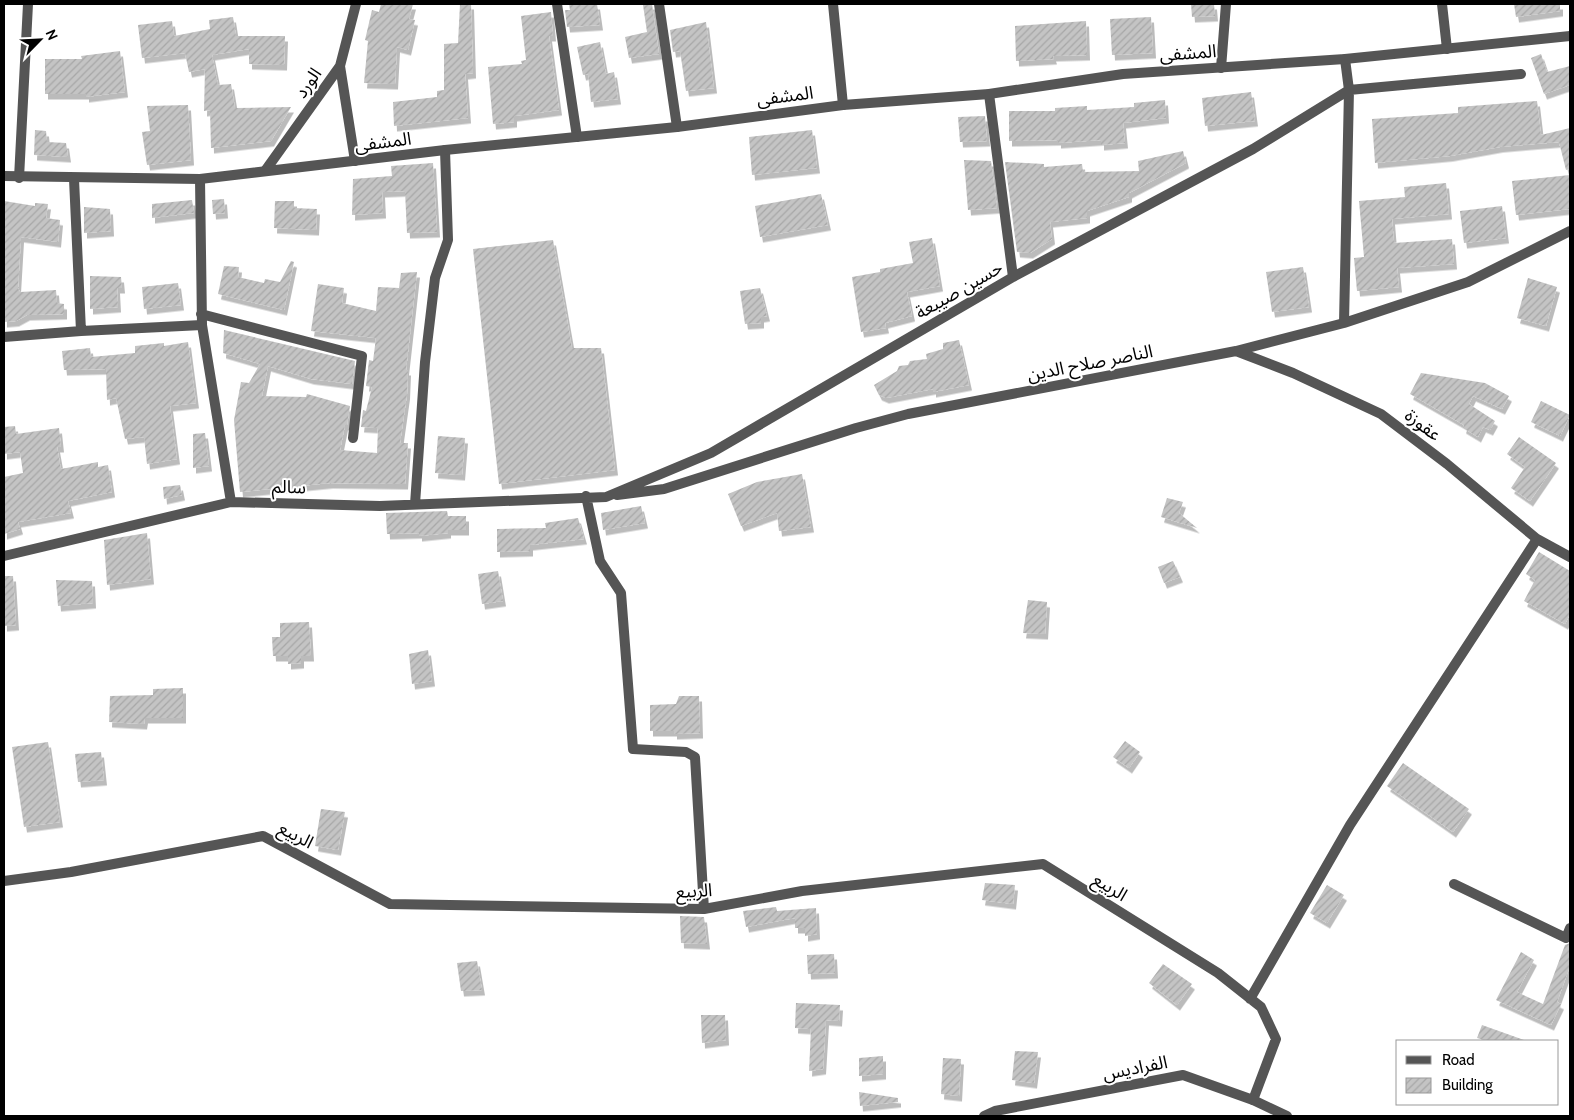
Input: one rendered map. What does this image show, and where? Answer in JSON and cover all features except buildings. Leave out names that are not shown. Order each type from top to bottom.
[{"type":"street","points":[[19,178],[28,4]]},
{"type":"street","name":"الورد","points":[[266,171],[340,66],[356,4]]},
{"type":"street","points":[[556,4],[577,136]]},
{"type":"street","points":[[659,4],[677,127]]},
{"type":"street","points":[[833,4],[843,105]]},
{"type":"street","points":[[1221,68],[1226,4]]},
{"type":"street","points":[[1226,19],[1234,4]]},
{"type":"street","points":[[1442,4],[1447,49]]},
{"type":"street","name":"المشفى","points":[[4,176],[19,178],[200,179],[445,150],[677,127],[843,105],[989,94],[1123,74],[1345,59],[1570,36]]},
{"type":"street","points":[[1344,323],[1350,90],[1345,59]]},
{"type":"street","points":[[340,66],[355,161]]},
{"type":"street","points":[[1350,90],[1521,74]]},
{"type":"street","name":"حسين صيبعة","points":[[582,497],[606,497],[711,454],[1013,277],[1253,150],[1350,90]]},
{"type":"street","points":[[989,94],[1013,277]]},
{"type":"street","points":[[414,504],[425,362],[435,278],[448,240],[445,150]]},
{"type":"street","points":[[74,178],[81,331]]},
{"type":"street","points":[[200,179],[202,325],[231,502]]},
{"type":"street","name":"الناصر صلاح الدين","points":[[606,497],[664,489],[856,428],[908,414],[1236,351],[1344,323],[1468,282],[1570,231]]},
{"type":"street","points":[[202,314],[362,356],[353,438]]},
{"type":"street","points":[[4,337],[202,325]]},
{"type":"street","name":"عقوزة","points":[[1236,351],[1293,373],[1381,414],[1447,464],[1537,539],[1570,558]]},
{"type":"street","points":[[582,497],[600,561],[621,593],[633,749],[686,752],[695,757],[704,909]]},
{"type":"street","name":"سالم","points":[[4,556],[231,502],[380,506],[582,497]]},
{"type":"street","points":[[1250,999],[1350,825],[1386,767],[1537,539]]},
{"type":"street","name":"الربيع","points":[[4,881],[71,872],[263,836],[390,904],[704,909],[802,891],[1042,864],[1218,973],[1261,1007],[1276,1039],[1253,1100]]},
{"type":"street","points":[[1454,884],[1566,938],[1570,928]]},
{"type":"street","name":"الفراديس","points":[[984,1116],[994,1112],[1183,1075],[1253,1100],[1287,1116]]}]
